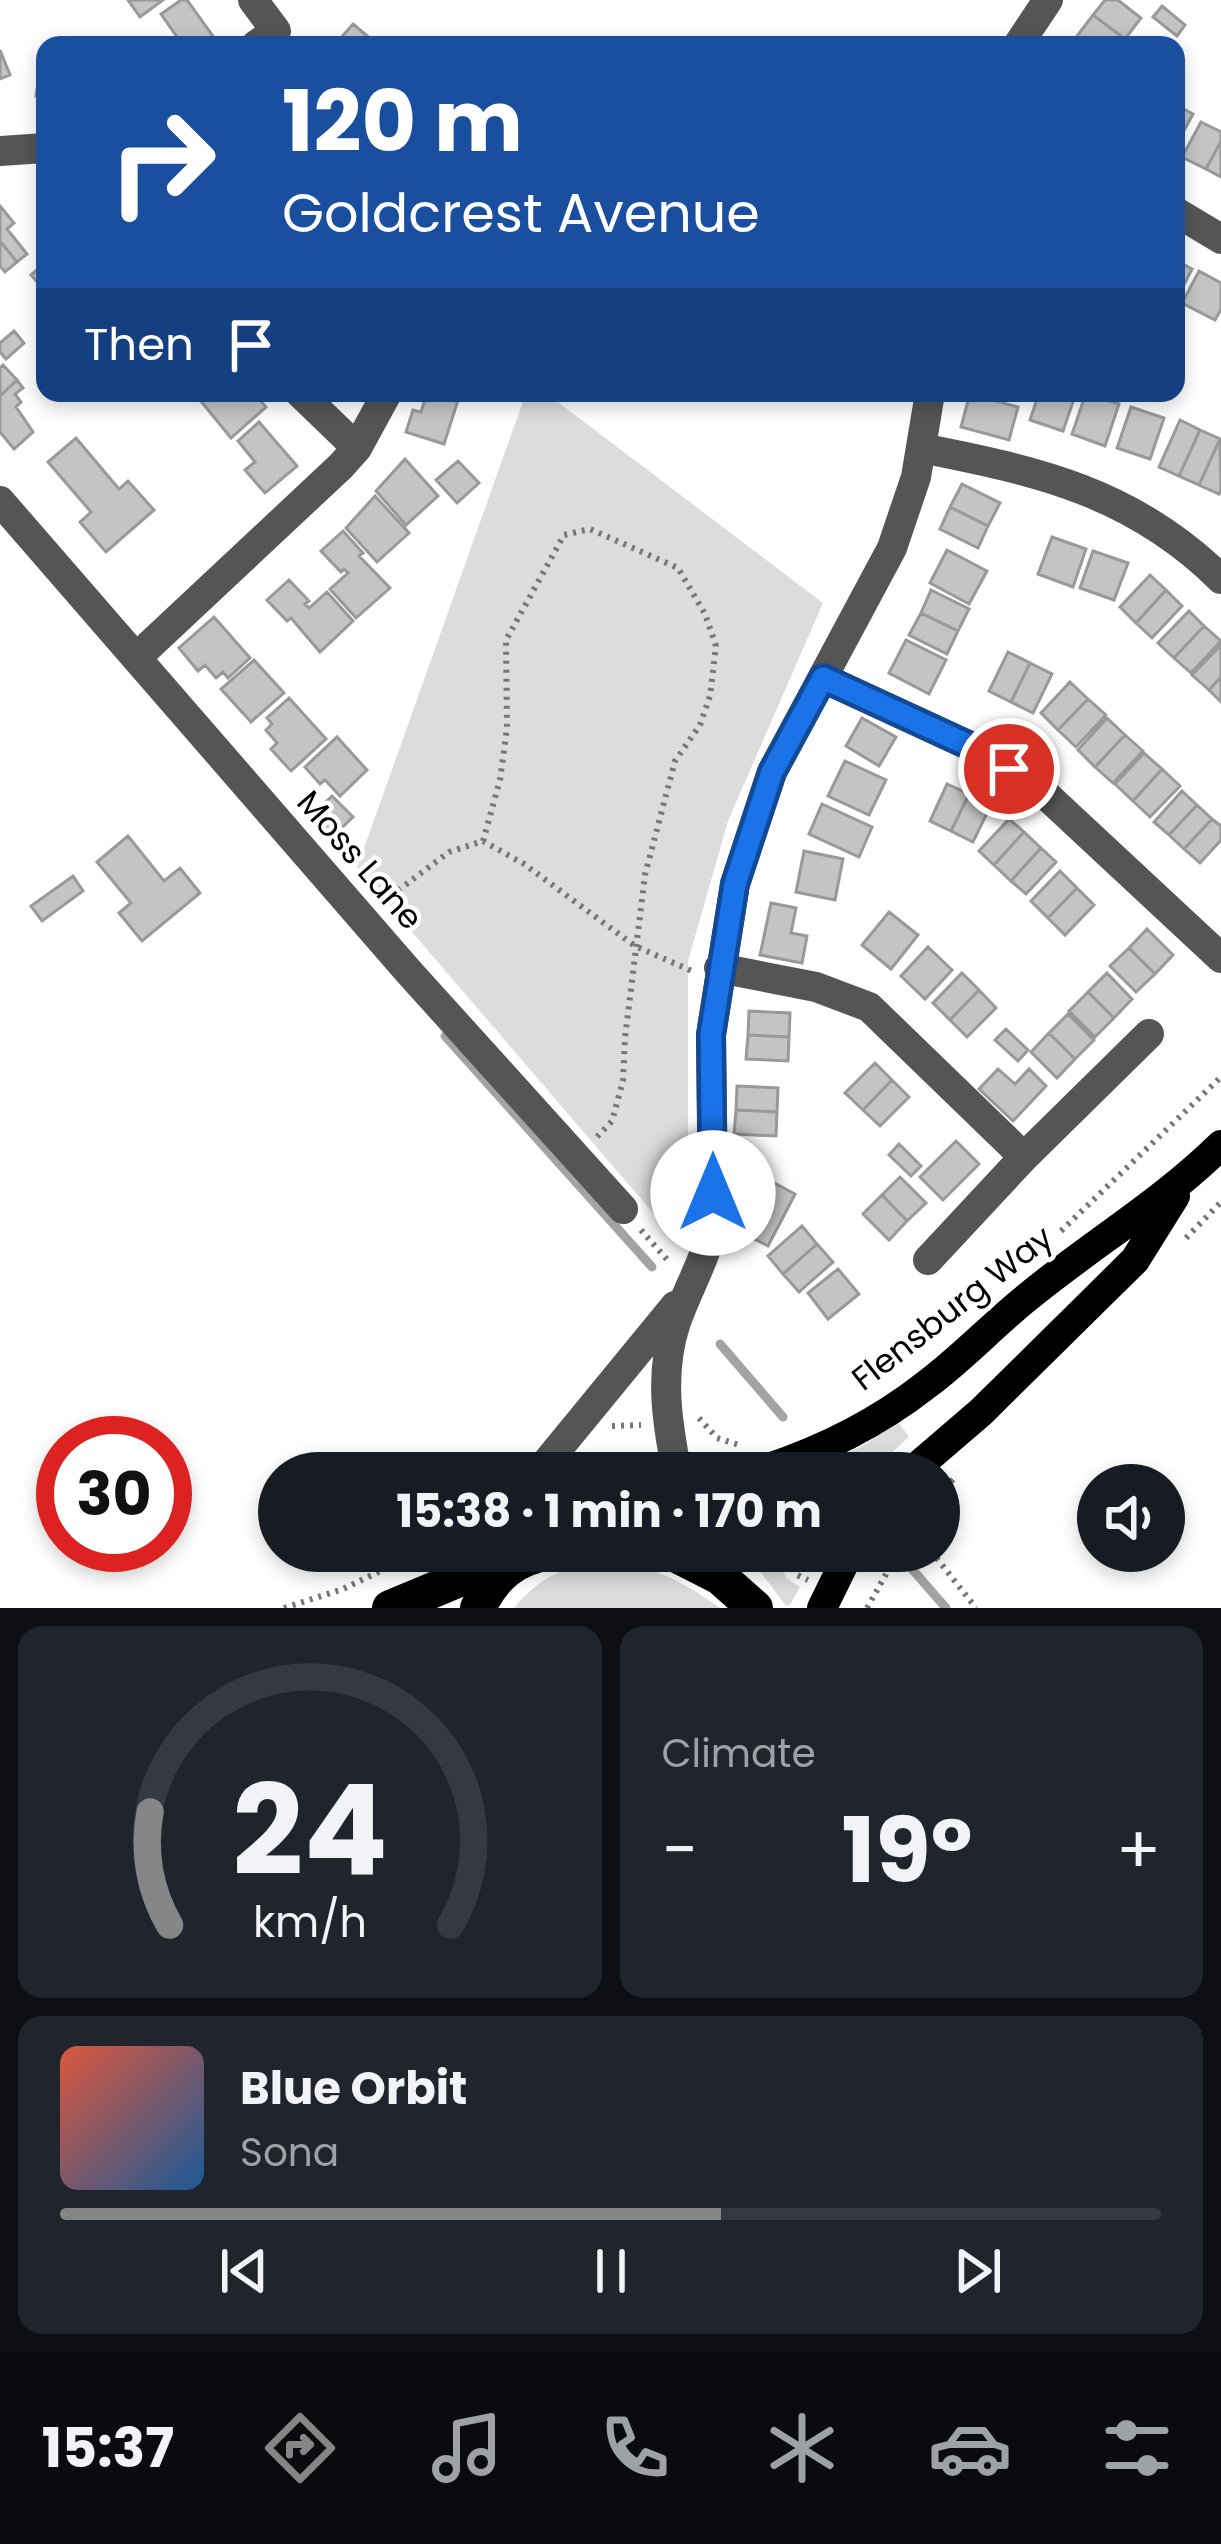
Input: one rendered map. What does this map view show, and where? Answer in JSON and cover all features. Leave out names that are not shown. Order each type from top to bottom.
[{"type":"highway","points":[[390,1608],[481,1572]]},
{"type":"highway","points":[[478,1608],[508,1572]]},
{"type":"highway","points":[[721,1572],[755,1608]]},
{"type":"main road","name":"Flensburg Way","points":[[787,1452],[834,1442],[897,1406],[1023,1300],[1184,1181],[1221,1145]]},
{"type":"main road","name":"Flensburg Way","points":[[934,1452],[1136,1260],[1184,1181]]},
{"type":"main road","points":[[822,1608],[840,1572]]},
{"type":"street","points":[[254,0],[276,32],[270,36]]},
{"type":"street","points":[[1024,36],[1048,0]]},
{"type":"street","points":[[0,151],[36,149]]},
{"type":"street","points":[[1185,217],[1221,239]]},
{"type":"street","points":[[309,402],[357,448]]},
{"type":"street","points":[[136,658],[294,513],[357,448],[382,402]]},
{"type":"street","points":[[672,1452],[667,1420],[669,1348],[713,1223],[711,1035],[718,975],[747,839],[772,772],[892,548],[916,477],[929,402]]},
{"type":"street","points":[[921,448],[1036,471],[1141,515],[1221,579]]},
{"type":"street","name":"Moss Lane","points":[[0,501],[623,1209]]},
{"type":"street","points":[[823,678],[968,745],[1047,796],[1221,958]]},
{"type":"street","points":[[718,975],[816,986],[869,1006],[1024,1157]]},
{"type":"street","points":[[928,1260],[1149,1034]]},
{"type":"street","points":[[555,1452],[690,1288]]},
{"type":"path","points":[[483,841],[500,780],[507,728],[506,640],[564,535],[590,529],[678,568],[705,614],[716,646],[710,696],[700,725],[675,761],[645,875],[623,1081],[612,1121],[575,1156]]},
{"type":"path","points":[[365,921],[384,900],[437,860],[483,841]]},
{"type":"path","points":[[483,841],[524,864],[635,946],[718,975]]},
{"type":"path","points":[[1050,1241],[1221,1077]]},
{"type":"path","points":[[623,1209],[670,1263]]},
{"type":"path","points":[[588,1412],[603,1423],[623,1427],[697,1415],[705,1427],[742,1452]]},
{"type":"path","points":[[284,1608],[379,1572]]},
{"type":"path","points":[[867,1608],[887,1572]]},
{"type":"path","points":[[948,1572],[976,1608]]},
{"type":"shaded area","points":[[523,402],[558,402],[823,603],[728,821],[688,961],[688,1147],[672,1235],[357,868]]},
{"type":"shaded area","points":[[899,1423],[909,1437],[892,1452],[849,1452]]},
{"type":"shaded area","points":[[561,1572],[654,1572],[720,1608],[514,1608]]},
{"type":"shaded area","points":[[761,1572],[784,1572],[800,1587],[786,1606]]},
{"type":"building","points":[[128,0],[163,0],[140,17]]},
{"type":"building","points":[[187,0],[213,36],[176,36],[161,14]]},
{"type":"building","points":[[1105,0],[1118,0],[1141,18],[1127,36],[1121,36],[1093,15]]},
{"type":"building","points":[[1162,6],[1185,25],[1177,36],[1153,17]]},
{"type":"building","points":[[1093,15],[1121,36],[1077,36]]},
{"type":"building","points":[[353,24],[367,36],[342,36]]},
{"type":"building","points":[[0,50],[10,75],[0,79]]},
{"type":"building","points":[[1201,122],[1221,132],[1206,169],[1185,158]]},
{"type":"building","points":[[1221,141],[1221,177],[1206,169]]},
{"type":"building","points":[[0,206],[14,223],[7,229],[27,254],[17,262],[0,241]]},
{"type":"building","points":[[0,241],[17,262],[5,272],[0,266]]},
{"type":"building","points":[[1199,271],[1221,283],[1221,309],[1215,320],[1185,305]]},
{"type":"building","points":[[14,331],[24,343],[6,359],[0,343]]},
{"type":"building","points":[[3,365],[17,380],[0,396],[0,368]]},
{"type":"building","points":[[17,380],[23,388],[15,394],[21,402],[16,407],[33,432],[14,449],[0,432],[0,396]]},
{"type":"building","points":[[202,402],[262,402],[266,407],[231,438]]},
{"type":"building","points":[[424,402],[457,402],[444,444],[406,432],[413,410],[421,412]]},
{"type":"building","points":[[968,402],[1018,407],[1009,440],[961,427]]},
{"type":"building","points":[[1036,402],[1073,402],[1063,431],[1030,420]]},
{"type":"building","points":[[1083,402],[1119,404],[1105,446],[1072,434]]},
{"type":"building","points":[[1131,407],[1164,418],[1150,459],[1117,448]]},
{"type":"building","points":[[1180,420],[1200,430],[1179,476],[1159,467]]},
{"type":"building","points":[[259,422],[297,466],[265,493],[245,470],[255,462],[238,441]]},
{"type":"building","points":[[1200,430],[1220,439],[1199,485],[1179,476]]},
{"type":"building","points":[[76,438],[119,489],[128,481],[154,510],[106,552],[80,522],[91,512],[48,462]]},
{"type":"building","points":[[1220,439],[1221,490],[1219,494],[1199,485]]},
{"type":"building","points":[[405,459],[438,496],[406,525],[376,491]]},
{"type":"building","points":[[458,461],[479,483],[457,503],[436,480]]},
{"type":"building","points":[[962,484],[1000,503],[988,526],[950,507]]},
{"type":"building","points":[[375,496],[409,533],[377,562],[346,528]]},
{"type":"building","points":[[950,507],[988,526],[978,548],[940,529]]},
{"type":"building","points":[[343,531],[390,588],[356,618],[330,589],[348,573],[341,572],[321,551]]},
{"type":"building","points":[[1052,537],[1086,549],[1073,587],[1038,574]]},
{"type":"building","points":[[947,550],[987,571],[969,604],[930,583]]},
{"type":"building","points":[[1093,551],[1128,563],[1114,600],[1080,588]]},
{"type":"building","points":[[1150,575],[1166,590],[1136,623],[1120,607]]},
{"type":"building","points":[[289,580],[309,601],[305,604],[309,608],[327,592],[353,621],[320,652],[291,618],[287,621],[267,600]]},
{"type":"building","points":[[931,590],[969,609],[958,631],[921,613]]},
{"type":"building","points":[[1166,590],[1182,606],[1152,638],[1136,623]]},
{"type":"building","points":[[1189,611],[1204,626],[1174,658],[1158,643]]},
{"type":"building","points":[[921,613],[958,631],[947,654],[909,635]]},
{"type":"building","points":[[214,617],[250,658],[228,678],[223,672],[216,678],[205,665],[198,671],[179,648]]},
{"type":"building","points":[[1204,626],[1221,641],[1191,673],[1174,658]]},
{"type":"building","points":[[906,640],[946,660],[929,694],[889,673]]},
{"type":"building","points":[[1221,645],[1221,677],[1209,690],[1192,675]]},
{"type":"building","points":[[1008,652],[1030,663],[1011,702],[989,691]]},
{"type":"building","points":[[254,660],[284,693],[251,722],[221,689]]},
{"type":"building","points":[[1030,663],[1052,674],[1033,713],[1011,702]]},
{"type":"building","points":[[1221,677],[1221,702],[1209,690]]},
{"type":"building","points":[[1070,682],[1088,699],[1058,730],[1041,713]]},
{"type":"building","points":[[289,698],[326,739],[291,771],[271,749],[277,743],[266,730],[272,724],[267,718]]},
{"type":"building","points":[[1088,699],[1106,715],[1076,747],[1058,730]]},
{"type":"building","points":[[862,718],[896,737],[879,766],[846,746]]},
{"type":"building","points":[[1107,718],[1125,735],[1095,767],[1078,750]]},
{"type":"building","points":[[1125,735],[1143,751],[1113,783],[1095,767]]},
{"type":"building","points":[[337,737],[367,770],[340,796],[305,767]]},
{"type":"building","points":[[1144,753],[1162,769],[1133,801],[1115,784]]},
{"type":"building","points":[[845,761],[886,780],[869,815],[828,796]]},
{"type":"building","points":[[1162,769],[1180,786],[1150,817],[1133,801]]},
{"type":"building","points":[[947,784],[969,794],[951,831],[930,821]]},
{"type":"building","points":[[1182,791],[1197,805],[1169,835],[1154,822]]},
{"type":"building","points":[[969,794],[991,805],[973,842],[951,831]]},
{"type":"building","points":[[332,796],[353,817],[332,837],[312,815]]},
{"type":"building","points":[[822,804],[872,827],[859,857],[809,834]]},
{"type":"building","points":[[1197,805],[1212,819],[1184,849],[1169,835]]},
{"type":"building","points":[[1009,819],[1024,832],[994,865],[979,851]]},
{"type":"building","points":[[1212,819],[1221,826],[1221,840],[1200,863],[1184,849]]},
{"type":"building","points":[[1024,832],[1041,848],[1011,881],[994,865]]},
{"type":"building","points":[[128,836],[164,881],[180,868],[200,893],[142,941],[119,913],[131,903],[97,862]]},
{"type":"building","points":[[1041,848],[1056,862],[1026,894],[1011,881]]},
{"type":"building","points":[[804,851],[843,859],[835,900],[796,892]]},
{"type":"building","points":[[1060,871],[1077,888],[1048,918],[1031,901]]},
{"type":"building","points":[[73,876],[83,891],[42,921],[31,906]]},
{"type":"building","points":[[1077,888],[1094,905],[1065,935],[1048,918]]},
{"type":"building","points":[[771,903],[796,908],[791,933],[807,936],[802,963],[760,955]]},
{"type":"building","points":[[889,912],[918,935],[891,969],[862,945]]},
{"type":"building","points":[[1147,929],[1173,955],[1155,974],[1129,948]]},
{"type":"building","points":[[928,947],[952,970],[925,999],[901,976]]},
{"type":"building","points":[[1129,948],[1155,974],[1136,992],[1110,966]]},
{"type":"building","points":[[962,973],[979,990],[950,1020],[933,1003]]},
{"type":"building","points":[[1107,973],[1132,999],[1114,1018],[1088,992]]},
{"type":"building","points":[[979,990],[996,1008],[967,1037],[950,1020]]},
{"type":"building","points":[[1088,992],[1114,1018],[1095,1037],[1069,1011]]},
{"type":"building","points":[[749,1011],[790,1013],[789,1037],[748,1035]]},
{"type":"building","points":[[1068,1014],[1094,1040],[1075,1059],[1049,1033]]},
{"type":"building","points":[[1006,1029],[1028,1050],[1018,1061],[995,1040]]},
{"type":"building","points":[[1049,1033],[1075,1059],[1057,1078],[1031,1052]]},
{"type":"building","points":[[748,1035],[789,1037],[788,1061],[746,1059]]},
{"type":"building","points":[[875,1063],[892,1080],[863,1110],[845,1093]]},
{"type":"building","points":[[998,1069],[1015,1084],[1029,1069],[1046,1086],[1013,1121],[979,1089]]},
{"type":"building","points":[[892,1080],[909,1097],[880,1126],[863,1110]]},
{"type":"building","points":[[737,1086],[778,1088],[777,1112],[736,1110]]},
{"type":"building","points":[[736,1110],[777,1112],[776,1136],[734,1134]]},
{"type":"building","points":[[956,1141],[979,1164],[943,1200],[920,1177]]},
{"type":"building","points":[[899,1144],[921,1166],[911,1176],[889,1155]]},
{"type":"building","points":[[900,1177],[926,1203],[907,1221],[882,1195]]},
{"type":"building","points":[[767,1179],[795,1194],[768,1246],[739,1231]]},
{"type":"building","points":[[882,1195],[907,1221],[889,1240],[863,1214]]},
{"type":"building","points":[[802,1226],[817,1244],[783,1274],[768,1256]]},
{"type":"building","points":[[817,1244],[833,1262],[799,1292],[783,1274]]},
{"type":"building","points":[[838,1269],[859,1294],[828,1319],[808,1293]]},
{"type":"waterway","points":[[445,1036],[652,1267]]},
{"type":"waterway","points":[[720,1344],[783,1417]]},
{"type":"waterway","points":[[915,1572],[946,1608]]},
{"type":"route","points":[[713,1193],[711,1035],[725,929],[747,839],[772,772],[823,678],[1009,769]]}]
